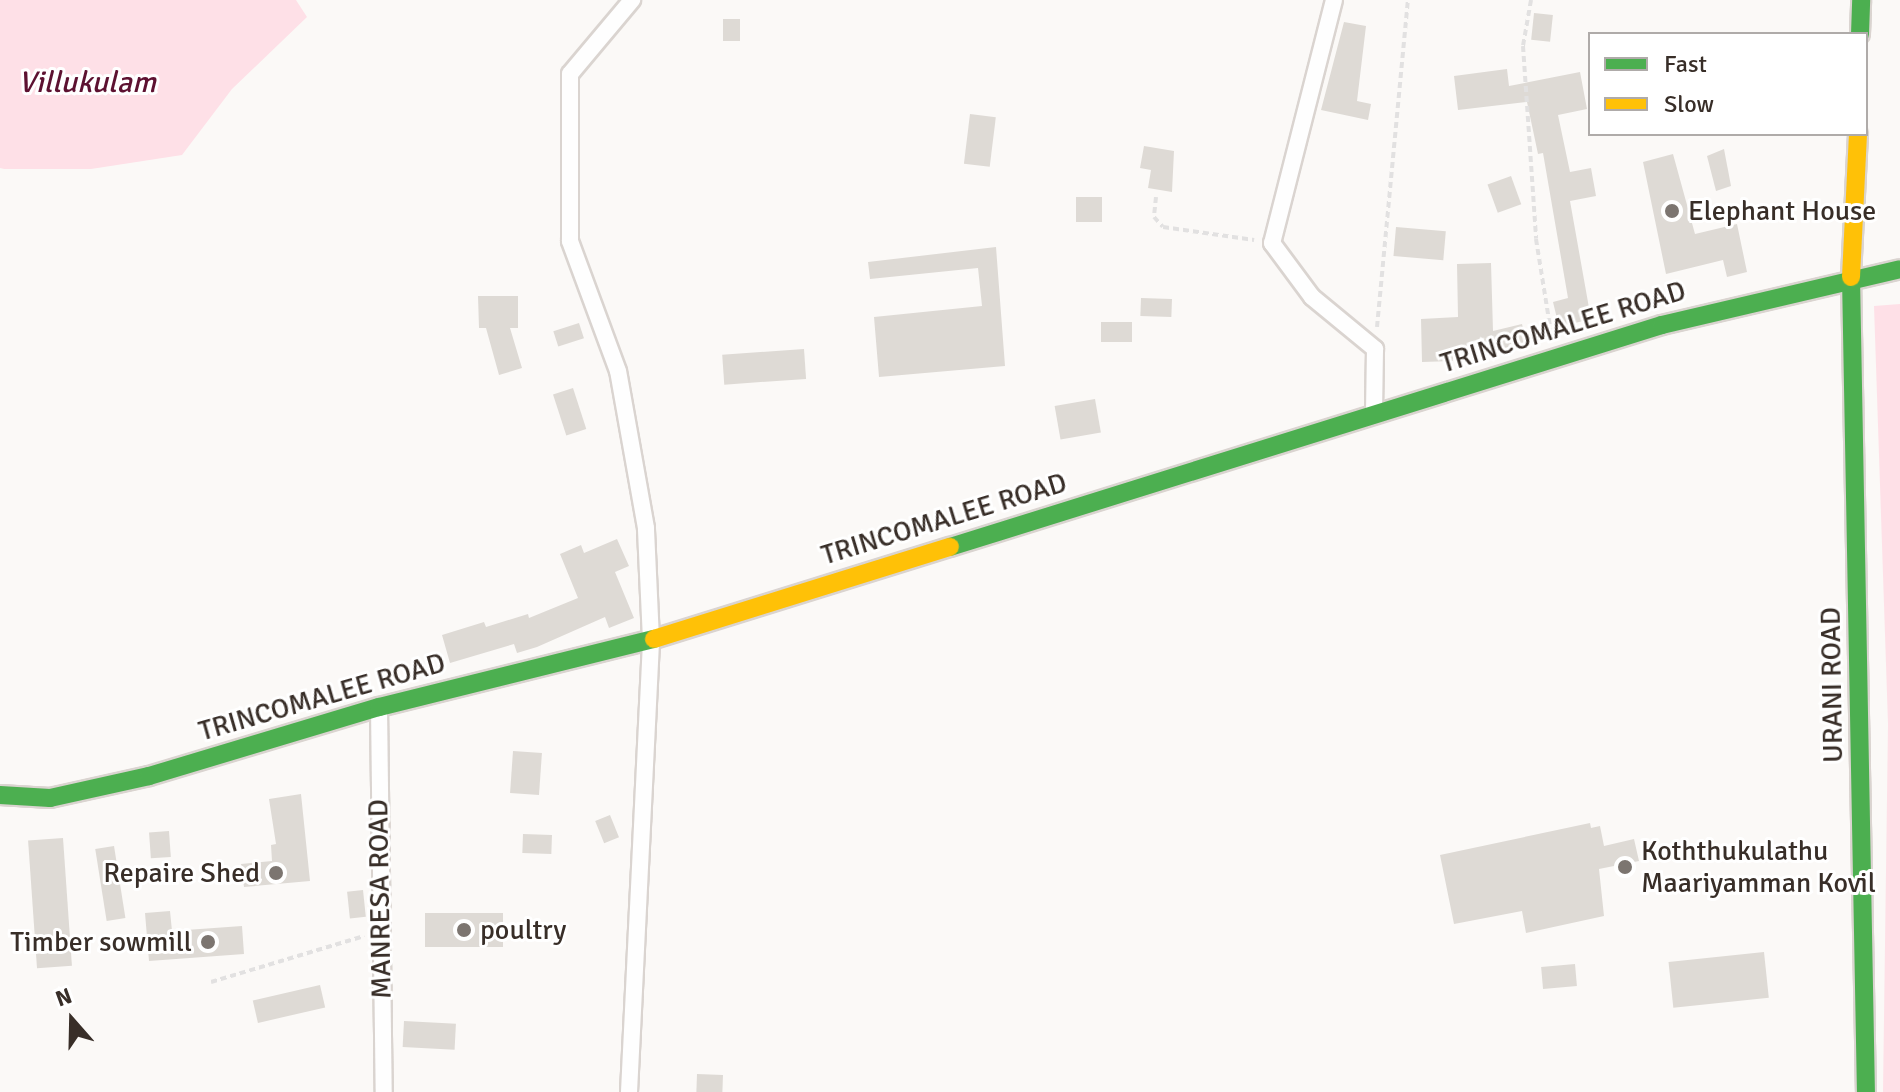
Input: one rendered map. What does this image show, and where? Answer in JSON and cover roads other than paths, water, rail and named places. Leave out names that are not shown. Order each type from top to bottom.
[{"type":"main road","points":[[1860,32],[1861,0]]},
{"type":"main road","name":"URANI ROAD","points":[[1858,136],[1851,277],[1866,1092]]},
{"type":"main road","name":"TRINCOMALEE ROAD","points":[[0,795],[50,798],[149,776],[379,707],[651,640],[1374,412],[1705,313],[1851,277],[1900,269]]},
{"type":"street","points":[[629,1092],[651,640],[646,528],[618,371],[570,241],[570,74],[632,0]]},
{"type":"street","points":[[1334,0],[1272,243],[1312,297],[1375,349],[1374,412]]},
{"type":"street","name":"MANRESA ROAD","points":[[379,707],[378,932],[384,1092]]},
{"type":"water","name":"Villukulam","points":[[0,0],[296,0],[307,17],[232,89],[182,155],[91,169],[4,169],[0,168]]},
{"type":"water","points":[[1900,304],[1900,1092],[1883,1092],[1888,724],[1874,306]]},
{"type":"place","name":"Elephant House","points":[[1672,211]]},
{"type":"place","name":"Koththukulathu Maariyamman Kovil","points":[[1625,867]]},
{"type":"place","name":"Repaire Shed","points":[[276,873]]},
{"type":"place","name":"poultry","points":[[464,930]]},
{"type":"place","name":"Timber sowmill","points":[[208,942]]}]
